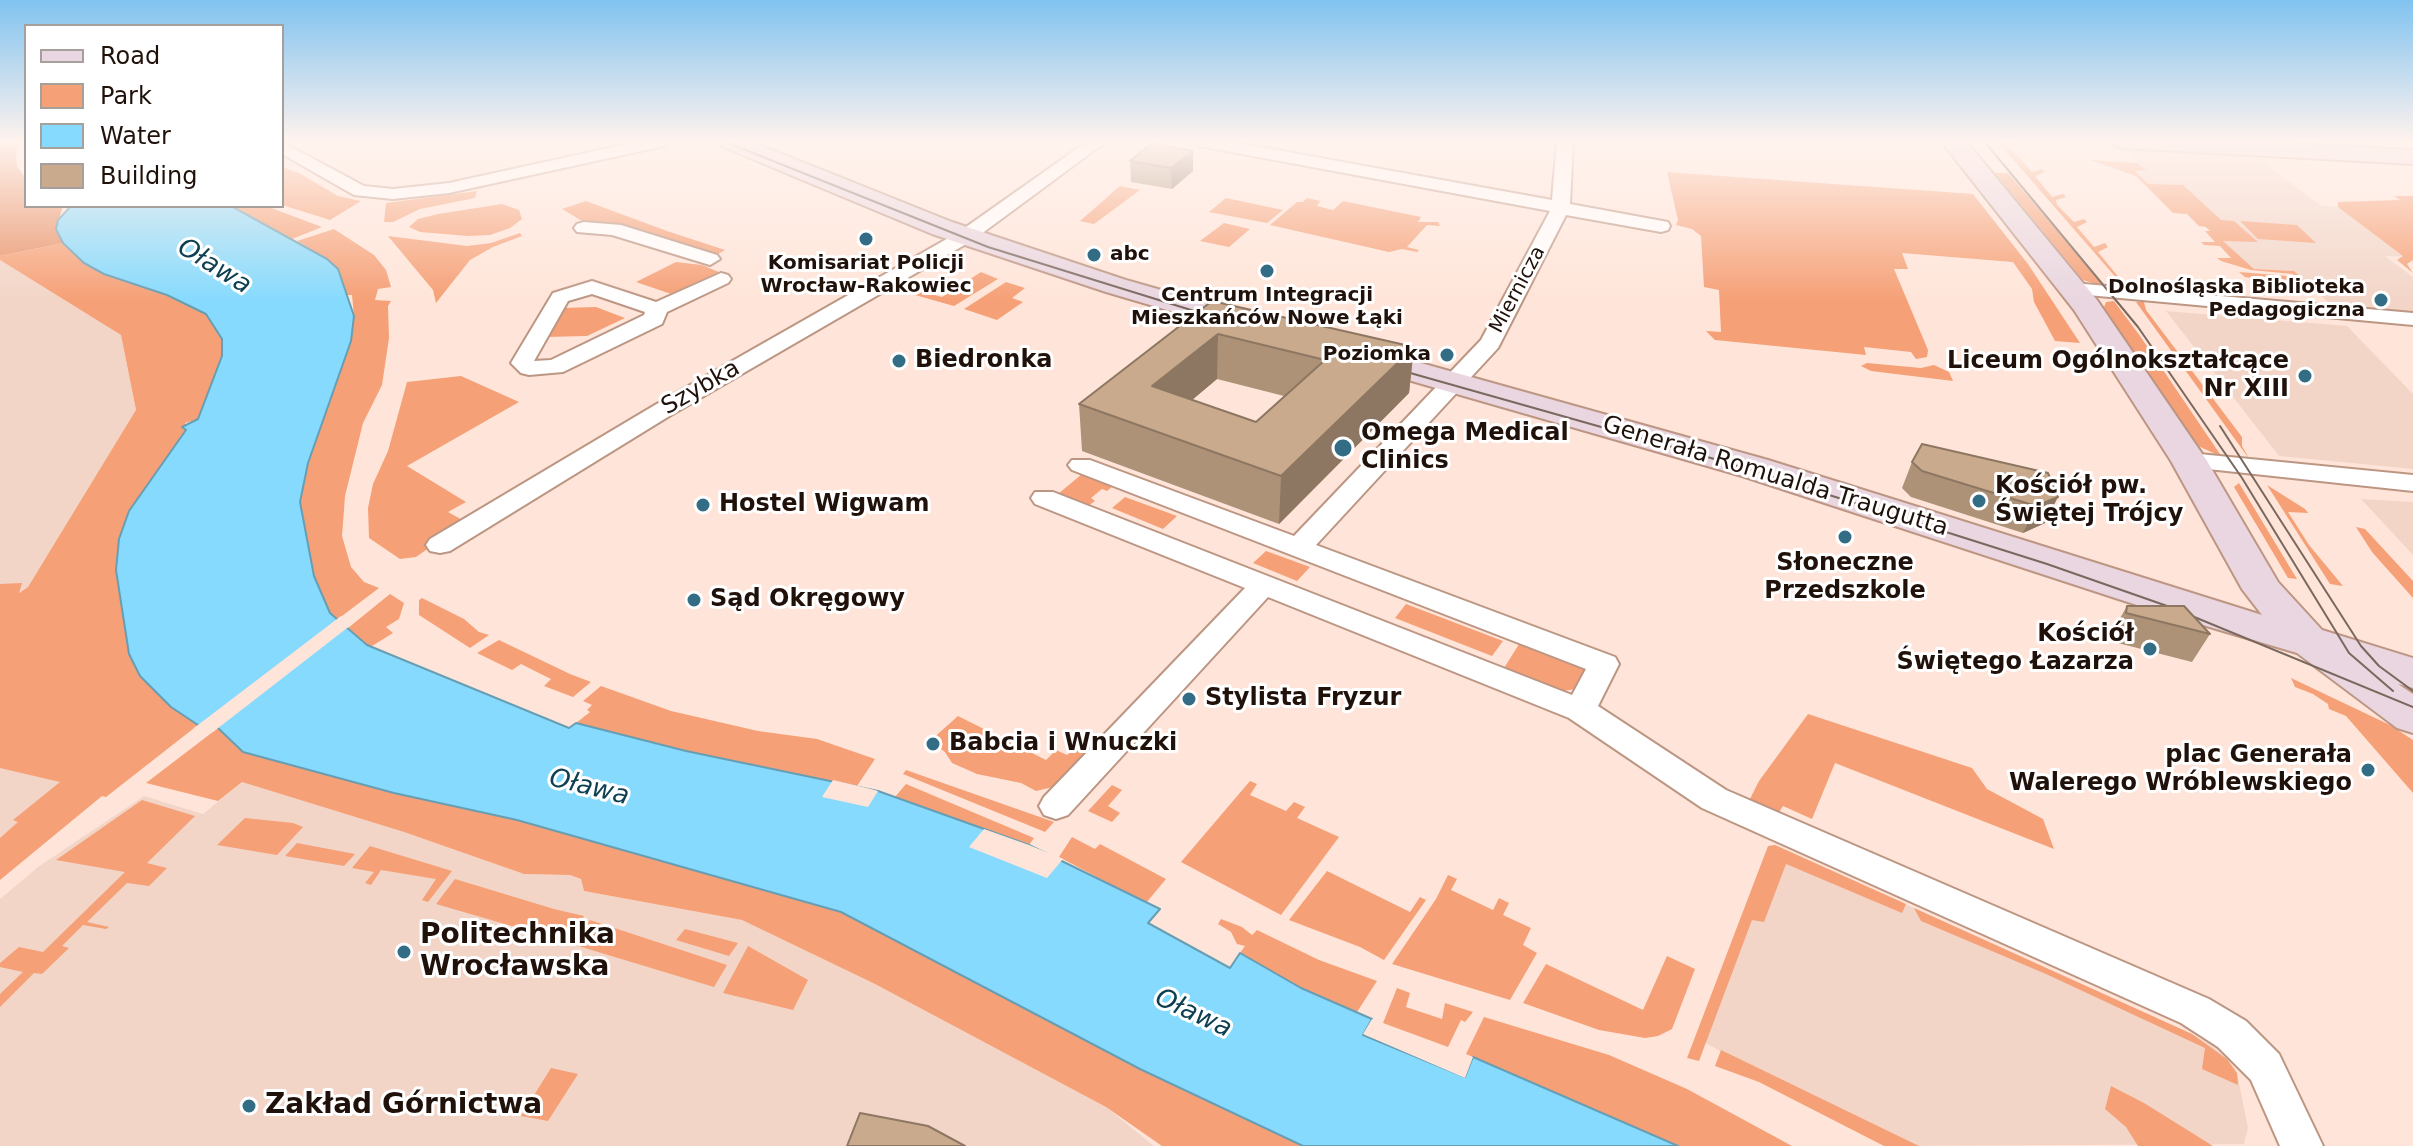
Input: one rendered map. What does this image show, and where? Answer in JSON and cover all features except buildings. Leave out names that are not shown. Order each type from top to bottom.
[{"type":"main road","points":[[862,194],[966,236],[1116,286],[1287,336]]},
{"type":"main road","points":[[1996,194],[2073,289],[2189,461],[2262,589],[2307,640],[2413,717]]},
{"type":"main road","name":"Generała Romualda Traugutta","points":[[1333,348],[1755,468],[2160,599],[2413,673]]},
{"type":"street","name":"Szybka","points":[[440,545],[677,402],[966,236],[1024,194]]},
{"type":"street","points":[[1488,194],[1661,226]]},
{"type":"street","name":"Miernicza","points":[[1300,546],[1456,383],[1490,343],[1561,208],[1562,194]]},
{"type":"street","points":[[584,228],[622,231],[710,259]]},
{"type":"street","points":[[661,318],[592,287],[560,297],[522,363],[529,368],[555,367],[673,314],[728,281]]},
{"type":"street","points":[[2073,289],[2413,319]]},
{"type":"street","points":[[2189,461],[2413,483]]},
{"type":"street","points":[[1081,465],[1604,664],[1580,710]]},
{"type":"street","points":[[1044,498],[1580,710],[1714,799],[2213,1021],[2232,1034],[2265,1067],[2302,1146]]},
{"type":"street","points":[[1176,551],[1215,514]]},
{"type":"street","points":[[1358,623],[1388,582]]},
{"type":"street","points":[[1056,806],[1263,586]]},
{"type":"shaded area","points":[[0,194],[24,194],[24,208],[62,208],[56,229],[63,243],[0,256]]},
{"type":"shaded area","points":[[2158,194],[2306,194],[2321,206],[2413,210],[2413,257],[2385,256],[2413,277],[2413,312],[2331,305],[2294,271],[2254,269],[2190,213],[2175,212]]},
{"type":"shaded area","points":[[0,260],[121,335],[136,411],[28,587],[0,603]]},
{"type":"shaded area","name":"Liceum Ogólnokształcące Nr XIII","points":[[2166,311],[2347,326],[2413,394],[2413,469],[2279,456]]},
{"type":"shaded area","points":[[2361,499],[2413,502],[2413,555]]},
{"type":"shaded area","points":[[0,744],[102,796],[0,877]]},
{"type":"shaded area","name":"Politechnika Wrocławska","points":[[242,782],[404,832],[524,874],[570,875],[581,879],[584,891],[742,920],[875,984],[1106,1107],[1154,1146],[0,1146],[0,899],[38,867],[144,796],[203,814]]},
{"type":"shaded area","points":[[1775,845],[2192,1034],[2212,1046],[2237,1073],[2248,1128],[2244,1144],[1894,1146],[1696,1038]]},
{"type":"green space","points":[[284,194],[335,194],[361,201],[330,220],[284,206]]},
{"type":"green space","points":[[476,194],[475,198],[420,209],[393,222],[384,222],[386,203]]},
{"type":"green space","points":[[1110,194],[1134,194],[1094,224],[1080,221]]},
{"type":"green space","points":[[1672,194],[1973,194],[2028,264],[2080,343],[2055,341],[2034,302],[2032,289],[2013,262],[1902,253],[1908,269],[1894,269],[1928,350],[1927,357],[1916,359],[1911,352],[1864,347],[1866,355],[1715,340],[1706,331],[1721,332],[1719,290],[1704,287],[1701,236],[1692,229],[1676,225],[1678,220]]},
{"type":"green space","points":[[2013,194],[2026,194],[2105,287],[2083,280]]},
{"type":"green space","points":[[2044,194],[2066,197],[2056,200],[2057,205],[2074,222],[2084,219],[2087,222],[2077,227],[2094,247],[2105,243],[2108,247],[2098,252],[2120,279],[2127,282],[2136,280],[2140,288],[2126,289]]},
{"type":"green space","points":[[2154,194],[2193,194],[2221,220],[2234,221],[2258,242],[2223,241],[2254,269],[2294,271],[2310,286],[2245,277],[2239,272],[2288,276],[2299,281],[2293,274],[2251,270],[2221,261],[2217,258],[2231,258],[2220,246],[2201,242],[2215,242],[2205,231],[2210,231],[2206,227],[2199,226],[2187,214],[2173,213]]},
{"type":"green space","points":[[2394,196],[2413,196],[2413,260],[2407,264],[2413,273],[2397,260],[2403,256],[2338,207],[2338,202],[2400,200]]},
{"type":"green space","points":[[1226,198],[1283,210],[1267,223],[1209,212]]},
{"type":"green space","points":[[1307,198],[1320,201],[1317,206],[1333,210],[1343,201],[1421,217],[1418,222],[1438,222],[1440,226],[1427,225],[1407,247],[1419,250],[1417,252],[1402,249],[1389,252],[1270,225],[1297,202]]},
{"type":"green space","points":[[586,201],[725,250],[715,256],[631,227],[587,224],[562,209]]},
{"type":"green space","points":[[502,204],[519,210],[522,219],[510,228],[490,235],[420,232],[409,227],[418,219],[438,214]]},
{"type":"green space","points":[[235,208],[271,208],[322,227],[292,239]]},
{"type":"green space","points":[[2240,221],[2297,225],[2316,243],[2258,239]]},
{"type":"green space","points":[[1224,223],[1250,229],[1229,247],[1200,241]]},
{"type":"green space","points":[[334,229],[374,255],[386,270],[391,287],[378,289],[375,300],[391,301],[388,306],[389,338],[382,385],[363,423],[345,496],[342,536],[351,567],[364,582],[379,588],[338,619],[330,613],[314,576],[300,502],[308,463],[354,316],[352,295],[347,295],[338,269],[297,241]]},
{"type":"green space","points":[[520,233],[522,236],[470,260],[436,303],[433,290],[388,236],[467,246],[491,243]]},
{"type":"green space","points":[[63,243],[84,263],[167,295],[206,314],[222,339],[222,356],[198,419],[185,423],[186,429],[129,511],[117,553],[116,570],[129,654],[140,676],[171,707],[198,725],[106,797],[102,796],[0,880],[0,838],[18,822],[13,820],[60,782],[0,768],[0,584],[22,583],[19,593],[28,587],[136,410],[121,335],[0,260],[0,256]]},
{"type":"green space","points":[[676,262],[702,265],[721,273],[674,295],[636,282]]},
{"type":"green space","points":[[981,272],[998,279],[954,306],[915,295],[921,291],[942,297]]},
{"type":"green space","points":[[1006,282],[1025,288],[1012,298],[1023,302],[997,320],[964,309]]},
{"type":"green space","points":[[2114,301],[2222,457],[2196,445],[2104,307],[2106,302]]},
{"type":"green space","points":[[2136,302],[2144,302],[2146,310],[2242,437],[2242,446],[2250,460]]},
{"type":"green space","points":[[596,307],[625,318],[587,336],[544,337],[561,308]]},
{"type":"green space","points":[[1867,363],[1921,368],[1934,365],[1949,372],[1953,381],[1871,371],[1861,366]]},
{"type":"green space","points":[[461,376],[519,402],[407,466],[466,502],[448,512],[466,522],[416,557],[400,559],[369,538],[368,508],[407,382]]},
{"type":"green space","points":[[1082,474],[1113,486],[1107,491],[1102,489],[1091,498],[1095,501],[1088,506],[1058,494]]},
{"type":"green space","points":[[2239,483],[2297,579],[2288,578],[2234,487]]},
{"type":"green space","points":[[2267,485],[2305,509],[2308,513],[2288,512],[2309,545],[2343,586],[2330,584]]},
{"type":"green space","points":[[1125,497],[1177,516],[1163,529],[1112,508]]},
{"type":"green space","points":[[2356,527],[2365,529],[2413,581],[2413,598],[2372,552]]},
{"type":"green space","points":[[1266,551],[1310,567],[1297,581],[1253,563]]},
{"type":"green space","points":[[390,594],[404,603],[399,619],[386,627],[393,633],[372,646],[367,645],[348,628]]},
{"type":"green space","points":[[422,598],[489,635],[470,648],[419,615],[419,600]]},
{"type":"green space","points":[[1406,604],[1503,641],[1492,656],[1395,618]]},
{"type":"green space","points":[[499,640],[591,682],[573,697],[544,686],[551,679],[521,664],[512,670],[477,653]]},
{"type":"green space","points":[[1521,641],[1585,668],[1580,688],[1559,692],[1504,668]]},
{"type":"green space","points":[[2291,678],[2390,725],[2413,740],[2413,793],[2346,716],[2329,709],[2328,704],[2313,694],[2295,687]]},
{"type":"green space","points":[[601,686],[671,711],[758,731],[817,739],[875,759],[857,786],[686,751],[576,723],[590,712],[587,710],[592,705],[583,701]]},
{"type":"green space","points":[[1808,714],[1972,768],[1987,789],[2043,819],[2054,849],[1835,763],[1812,819],[1783,806],[1778,814],[1748,803],[1759,781]]},
{"type":"green space","points":[[958,716],[1046,760],[1056,750],[1067,755],[1075,748],[1086,753],[1053,787],[1036,791],[1021,783],[977,774],[952,763],[945,752],[930,741]]},
{"type":"green space","points":[[218,728],[243,752],[394,793],[517,820],[841,912],[1140,1069],[1303,1146],[1162,1146],[1106,1107],[875,984],[742,920],[584,891],[581,879],[570,875],[524,874],[404,832],[242,782],[218,801],[146,783]]},
{"type":"green space","points":[[906,770],[1054,822],[1045,832],[903,774]]},
{"type":"green space","points":[[1250,781],[1257,784],[1250,795],[1286,811],[1294,802],[1305,807],[1297,818],[1339,837],[1281,915],[1181,862]]},
{"type":"green space","points":[[906,784],[1034,838],[1029,845],[895,797]]},
{"type":"green space","points":[[1112,785],[1122,790],[1108,806],[1120,813],[1112,822],[1088,811]]},
{"type":"green space","points":[[142,800],[195,816],[147,863],[167,868],[149,886],[127,883],[87,922],[109,927],[83,925],[62,946],[69,948],[42,974],[34,973],[0,1007],[0,994],[23,972],[0,967],[0,963],[19,947],[43,952],[125,872],[56,860]]},
{"type":"green space","points":[[245,818],[293,823],[303,827],[277,855],[217,845]]},
{"type":"green space","points":[[1072,837],[1095,849],[1100,844],[1166,879],[1146,903],[1059,857]]},
{"type":"green space","points":[[297,843],[355,854],[344,866],[285,856]]},
{"type":"green space","points":[[1775,845],[1906,904],[1902,913],[1786,864],[1764,922],[1752,920],[1699,1061],[1687,1058],[1768,846]]},
{"type":"green space","points":[[370,846],[452,871],[428,902],[422,900],[436,879],[381,870],[371,885],[365,883],[374,872],[352,868]]},
{"type":"green space","points":[[1327,871],[1410,912],[1420,897],[1426,900],[1384,960],[1360,947],[1289,920]]},
{"type":"green space","points":[[1448,875],[1457,879],[1451,890],[1493,910],[1499,898],[1509,903],[1503,915],[1531,928],[1523,945],[1537,953],[1510,1000],[1392,964],[1436,899]]},
{"type":"green space","points":[[455,879],[584,916],[567,942],[436,904]]},
{"type":"green space","points":[[1914,908],[2192,1034],[2227,1059],[2237,1073],[2238,1085],[2202,1069],[2205,1048],[2046,974],[1921,921]]},
{"type":"green space","points":[[1221,919],[1242,927],[1252,935],[1257,930],[1319,960],[1377,981],[1357,1012],[1301,988],[1240,953],[1245,946],[1237,944],[1231,932],[1218,924]]},
{"type":"green space","points":[[590,920],[727,965],[714,987],[575,945]]},
{"type":"green space","points":[[685,929],[738,943],[729,956],[676,940]]},
{"type":"green space","points":[[748,946],[808,980],[793,1010],[723,993]]},
{"type":"green space","points":[[1667,956],[1695,969],[1672,1029],[1658,1036],[1645,1038],[1599,1030],[1523,1003],[1546,964],[1643,1010]]},
{"type":"green space","points":[[1397,988],[1410,993],[1406,1007],[1442,1019],[1445,1003],[1473,1012],[1465,1022],[1461,1020],[1448,1047],[1383,1023]]},
{"type":"green space","points":[[1484,1017],[1609,1055],[1687,1089],[1792,1146],[1678,1146],[1466,1054]]},
{"type":"green space","points":[[1721,1050],[1919,1146],[1884,1146],[1759,1082],[1715,1066]]},
{"type":"green space","points":[[551,1068],[578,1074],[548,1121],[521,1116]]},
{"type":"green space","points":[[2111,1086],[2213,1146],[2138,1146],[2126,1127],[2105,1109]]},
{"type":"water","name":"Oława","points":[[69,208],[235,208],[327,259],[338,269],[354,316],[351,341],[308,463],[300,502],[314,576],[330,613],[367,645],[569,728],[576,723],[686,751],[878,791],[1029,845],[1160,909],[1148,923],[1230,968],[1240,953],[1301,988],[1372,1019],[1363,1035],[1465,1077],[1473,1057],[1678,1146],[1303,1146],[1140,1069],[841,912],[517,820],[394,793],[243,752],[218,728],[198,725],[171,707],[140,676],[129,654],[116,570],[119,539],[129,511],[186,430],[182,427],[198,419],[222,356],[222,339],[206,314],[167,295],[104,274],[84,263],[63,243],[56,229],[58,220]]},
{"type":"pier","points":[[341,616],[351,625],[213,732],[194,728]]},
{"type":"pier","points":[[833,780],[878,791],[868,807],[822,797]]},
{"type":"pier","points":[[984,829],[1063,859],[1047,878],[969,847]]},
{"type":"pier","points":[[1372,1019],[1376,1021],[1368,1032],[1463,1072],[1469,1056],[1473,1057],[1465,1078],[1363,1034]]},
{"type":"tram line","points":[[857,194],[988,247],[1220,319]]},
{"type":"tram line","points":[[2028,194],[2138,327],[2242,478],[2349,653],[2393,691]]},
{"type":"tram line","points":[[1389,367],[1725,462],[2047,564],[2170,607],[2413,707]]},
{"type":"tram line","points":[[2220,426],[2361,646],[2379,666],[2413,691]]},
{"type":"place","name":"Komisariat Policji Wrocław-Rakowiec","points":[[866,239]]},
{"type":"place","name":"abc","points":[[1094,255]]},
{"type":"place","name":"Centrum Integracji Mieszkańców Nowe Łąki","points":[[1267,271]]},
{"type":"place","name":"Dolnośląska Biblioteka Pedagogiczna","points":[[2381,300]]},
{"type":"place","name":"Poziomka","points":[[1447,355]]},
{"type":"place","name":"Biedronka","points":[[899,361]]},
{"type":"place","name":"Liceum Ogólnokształcące Nr XIII","points":[[2305,376]]},
{"type":"place","name":"Omega Medical Clinics","points":[[1343,448]]},
{"type":"place","name":"Kościół pw. Świętej Trójcy","points":[[1979,501]]},
{"type":"place","name":"Hostel Wigwam","points":[[703,505]]},
{"type":"place","name":"Słoneczne Przedszkole","points":[[1845,537]]},
{"type":"place","name":"Sąd Okręgowy","points":[[694,600]]},
{"type":"place","name":"Kościół Świętego Łazarza","points":[[2150,649]]},
{"type":"place","name":"Stylista Fryzur","points":[[1189,699]]},
{"type":"place","name":"Babcia i Wnuczki","points":[[933,744]]},
{"type":"place","name":"plac Generała Walerego Wróblewskiego","points":[[2368,770]]},
{"type":"place","name":"Politechnika Wrocławska","points":[[404,952]]},
{"type":"place","name":"Zakład Górnictwa","points":[[249,1106]]}]
